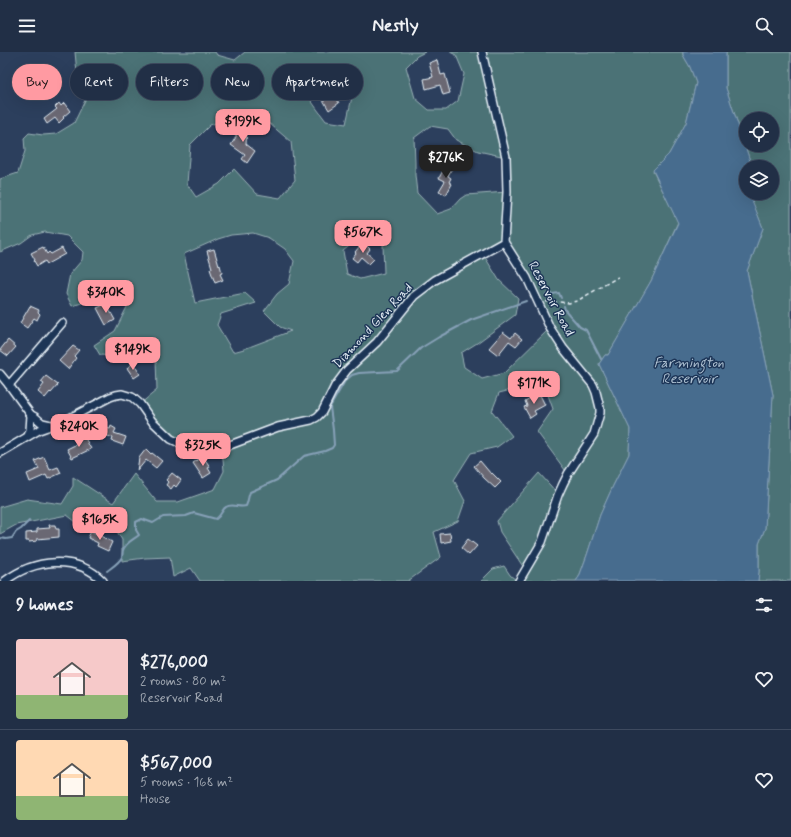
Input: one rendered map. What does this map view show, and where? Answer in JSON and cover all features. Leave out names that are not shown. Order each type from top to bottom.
[{"type":"street","points":[[482,52],[506,157],[507,192],[504,242]]},
{"type":"street","name":"Reservoir Road","points":[[504,242],[527,278],[545,319],[556,338],[593,385],[599,401],[600,413],[594,434],[568,474],[558,495],[542,542],[519,581]]},
{"type":"street","name":"Diamond Glen Road","points":[[51,425],[64,421],[116,395],[122,394],[136,400],[152,421],[171,439],[188,447],[203,450],[222,448],[278,427],[312,420],[322,412],[335,386],[347,370],[376,342],[414,296],[435,280],[504,242]]},
{"type":"street","points":[[9,385],[62,322]]},
{"type":"street","points":[[0,374],[31,415],[42,423],[51,425]]},
{"type":"street","points":[[28,436],[31,426],[31,415]]},
{"type":"street","points":[[0,454],[28,436],[51,425]]},
{"type":"street","points":[[5,581],[23,570],[51,562],[64,562],[82,566],[98,575],[104,581]]},
{"type":"path","points":[[539,304],[550,301],[576,301],[618,277]]},
{"type":"green space","points":[[75,52],[215,52],[217,55],[235,60],[245,52],[425,52],[417,56],[406,67],[415,98],[429,110],[446,110],[458,101],[464,74],[456,55],[450,52],[683,52],[696,83],[686,123],[669,154],[653,171],[678,222],[651,281],[608,355],[605,355],[599,364],[630,429],[629,454],[600,515],[579,577],[576,581],[519,581],[526,571],[500,532],[497,521],[539,473],[558,494],[568,474],[537,432],[553,409],[544,384],[499,393],[492,411],[512,436],[497,447],[471,453],[454,480],[465,501],[458,521],[434,532],[441,557],[408,581],[200,581],[191,568],[173,577],[170,557],[122,561],[122,540],[111,521],[96,512],[80,525],[67,515],[16,525],[0,534],[0,507],[27,499],[62,504],[73,486],[73,477],[113,503],[134,474],[157,502],[178,502],[215,489],[224,471],[222,448],[212,450],[171,439],[140,404],[157,390],[156,359],[149,339],[129,347],[113,356],[100,355],[94,345],[115,331],[129,303],[118,293],[94,291],[85,302],[72,306],[66,294],[70,274],[82,260],[83,252],[67,236],[45,232],[32,235],[21,243],[0,252],[0,179],[18,173],[25,151],[24,138],[29,133],[43,135],[56,134],[74,123],[85,100],[128,100],[128,64],[76,64]],"holes":[[[247,113],[270,124],[291,142],[295,180],[280,198],[257,194],[234,169],[219,184],[196,197],[187,184],[190,145],[210,125]],[[430,126],[448,129],[456,140],[478,151],[506,157],[507,192],[466,195],[451,209],[437,214],[417,193],[414,138]],[[253,233],[269,238],[285,249],[294,261],[289,284],[277,294],[264,311],[280,327],[291,331],[233,352],[217,325],[221,314],[256,303],[245,293],[195,303],[184,254],[231,235]],[[363,235],[383,244],[384,273],[360,279],[347,274],[343,251]],[[504,242],[550,328],[504,373],[482,379],[464,367],[461,353],[515,315],[518,298],[499,280],[483,254]]]},
{"type":"green space","points":[[726,52],[791,52],[791,581],[758,581],[759,544],[765,528],[773,395],[747,271],[763,228],[751,200],[779,200],[779,160],[750,160],[747,152],[779,152],[779,112],[739,112],[739,128],[726,88]]},
{"type":"green space","points":[[504,566],[510,575],[517,581],[481,581],[493,569]]},
{"type":"water","name":"Farmington Reservoir","points":[[683,52],[726,52],[726,88],[739,128],[739,152],[747,152],[750,160],[739,160],[739,200],[752,200],[763,228],[747,271],[773,395],[765,528],[759,544],[758,581],[576,581],[579,577],[587,555],[600,515],[629,454],[630,429],[599,364],[605,355],[608,355],[651,281],[678,223],[653,170],[669,154],[686,123],[696,83],[690,67],[683,55]]},
{"type":"building","points":[[437,60],[441,75],[445,74],[450,93],[443,95],[440,85],[426,89],[424,79],[433,77],[429,63]]},
{"type":"building","points":[[323,100],[337,100],[339,103],[329,110]]},
{"type":"building","points":[[59,103],[61,106],[64,103],[70,111],[59,123],[55,118],[47,124],[44,119],[57,109],[55,107]]},
{"type":"building","points":[[236,126],[247,127],[246,144],[255,151],[247,163],[242,159],[245,155],[231,145],[236,137]]},
{"type":"building","points":[[447,163],[453,166],[448,176],[451,178],[449,182],[452,184],[446,195],[439,191],[445,181],[439,178]]},
{"type":"building","points":[[365,244],[370,249],[367,253],[374,259],[369,264],[361,257],[357,262],[352,258],[360,246],[362,247]]},
{"type":"building","points":[[43,247],[47,254],[49,252],[51,254],[62,248],[65,254],[47,264],[45,261],[37,266],[31,253]]},
{"type":"building","points":[[214,249],[219,266],[220,265],[222,273],[220,274],[223,280],[215,283],[210,269],[212,268],[207,251]]},
{"type":"building","points":[[106,304],[115,320],[106,325],[97,308]]},
{"type":"building","points":[[30,306],[39,310],[38,312],[40,314],[37,320],[34,318],[27,328],[20,323]]},
{"type":"building","points":[[503,332],[511,338],[515,333],[522,339],[516,346],[509,341],[498,355],[489,348]]},
{"type":"building","points":[[8,340],[16,347],[8,356],[0,350]]},
{"type":"building","points":[[73,346],[79,350],[74,356],[76,358],[68,369],[59,361]]},
{"type":"building","points":[[133,363],[140,374],[134,378],[127,368]]},
{"type":"building","points":[[46,376],[58,385],[45,398],[38,392],[44,384],[41,382]]},
{"type":"building","points":[[540,395],[545,405],[534,411],[536,414],[530,418],[524,407],[527,406],[525,401]]},
{"type":"building","points":[[111,426],[116,429],[114,433],[126,437],[123,445],[112,441],[113,438],[100,433],[103,427],[110,429]]},
{"type":"building","points":[[84,436],[91,449],[72,458],[67,449],[79,443],[77,439]]},
{"type":"building","points":[[146,449],[162,461],[156,468],[146,460],[137,471],[139,458]]},
{"type":"building","points":[[203,456],[210,467],[208,468],[211,473],[203,478],[193,463]]},
{"type":"building","points":[[44,457],[50,470],[58,467],[61,473],[48,479],[46,475],[30,482],[27,474],[39,469],[35,461]]},
{"type":"building","points":[[480,461],[491,474],[492,473],[501,482],[495,488],[474,466]]},
{"type":"building","points":[[172,473],[181,480],[176,487],[174,485],[171,489],[166,485],[168,482],[166,480]]},
{"type":"building","points":[[49,525],[55,525],[56,529],[59,529],[59,537],[37,539],[37,541],[29,542],[26,541],[26,533],[37,532],[37,529],[50,528]]},
{"type":"building","points":[[91,531],[112,542],[108,551],[97,546],[98,543],[88,538]]},
{"type":"building","points":[[450,533],[451,541],[441,543],[440,534]]},
{"type":"building","points":[[468,539],[477,546],[469,555],[461,548]]},
{"type":"waterway","points":[[546,295],[559,293],[561,298]]},
{"type":"waterway","points":[[107,571],[121,559],[123,549],[127,544],[139,535],[136,530],[136,522],[142,519],[153,523],[163,517],[186,516],[194,513],[216,519],[228,506],[246,506],[250,492],[277,480],[304,456],[332,448],[334,445],[330,407],[345,381],[352,375],[359,373],[397,371],[421,348],[439,337],[471,320],[526,301]]},
{"type":"waterway","points":[[564,306],[565,310],[580,327],[586,330],[601,359]]},
{"type":"waterway","points":[[0,538],[12,538],[16,532],[29,521]]}]
